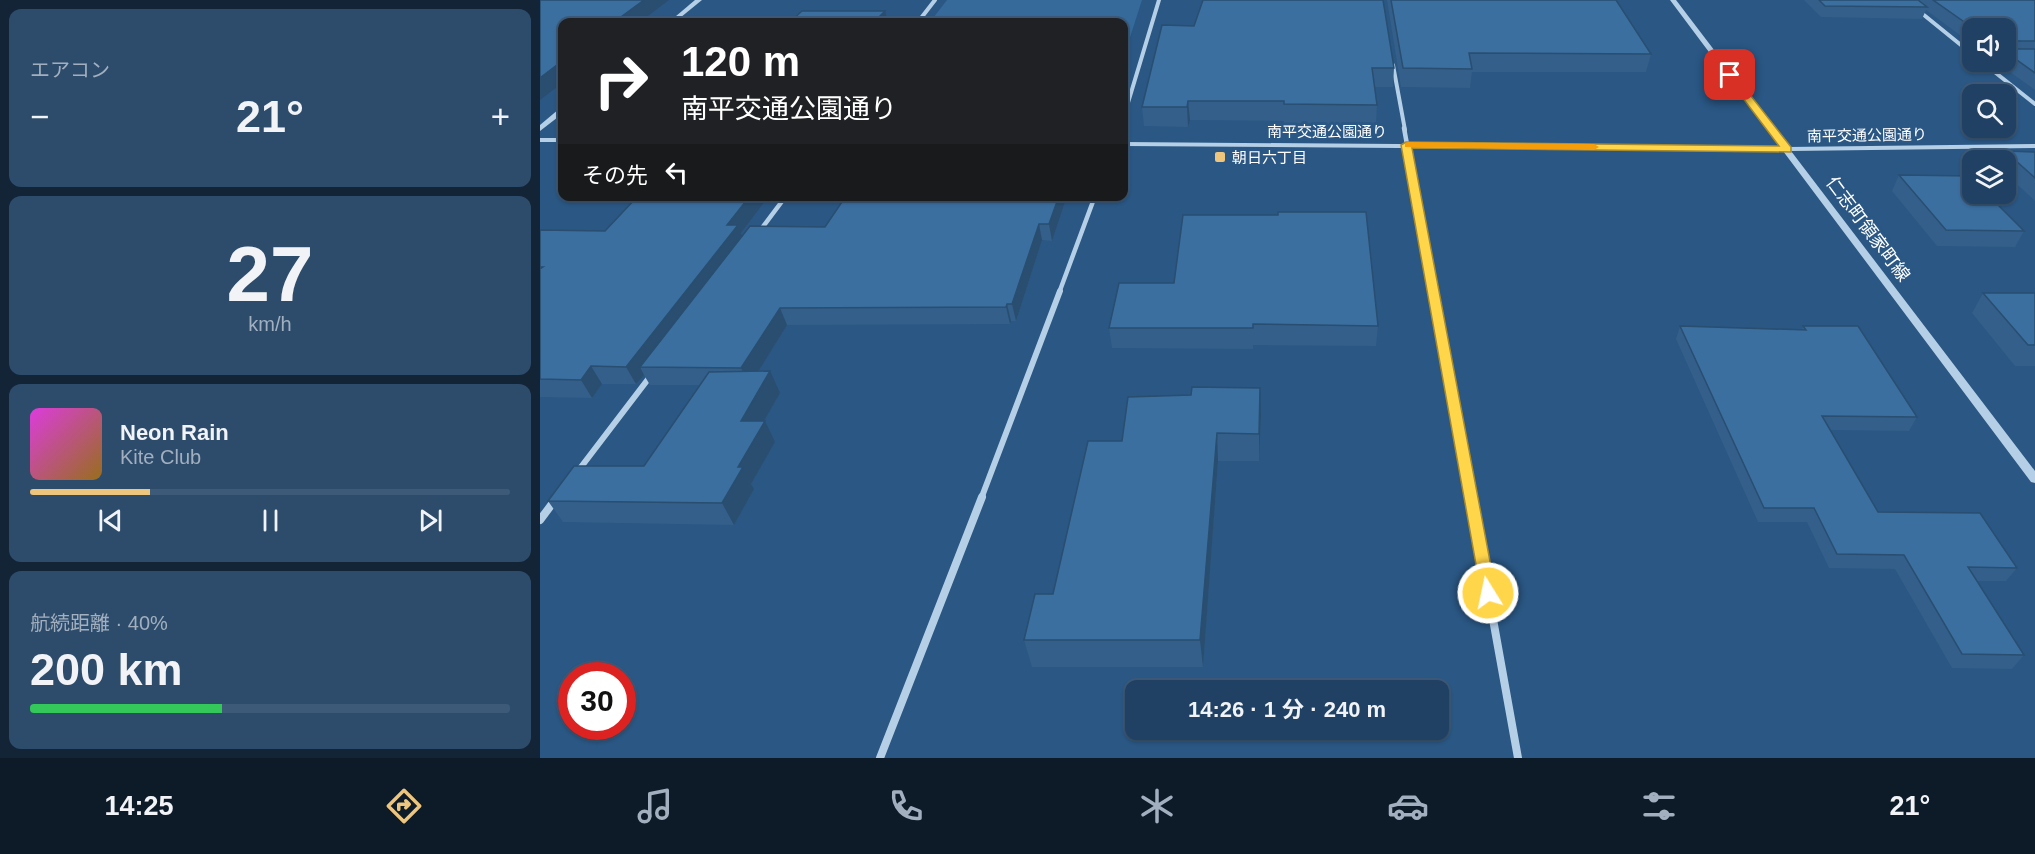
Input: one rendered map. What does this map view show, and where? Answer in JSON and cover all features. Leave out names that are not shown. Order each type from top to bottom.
[{"type":"street","points":[[677,18],[699,0]]},
{"type":"street","points":[[921,18],[935,0]]},
{"type":"street","points":[[1128,103],[1159,0]]},
{"type":"street","name":"仁志町領家町線","points":[[1673,0],[2035,479]]},
{"type":"street","points":[[1914,7],[1962,46]]},
{"type":"street","points":[[1392,56],[1406,145],[1518,758]]},
{"type":"street","points":[[1995,72],[2035,104]]},
{"type":"street","points":[[540,129],[558,114]]},
{"type":"street","points":[[540,140],[558,140]]},
{"type":"street","name":"南平交通公園通り","points":[[1128,144],[1787,149],[2035,146]]},
{"type":"street","points":[[757,235],[782,201]]},
{"type":"street","points":[[880,758],[1023,392],[1093,201]]},
{"type":"street","points":[[576,472],[656,368]]},
{"type":"street","points":[[540,520],[562,492]]},
{"type":"shaded area","points":[[947,0],[1142,0],[1128,44],[1128,18],[933,18]]},
{"type":"building","points":[[540,0],[644,0],[619,18],[558,18],[558,64],[540,78]]},
{"type":"building","points":[[1203,0],[1383,0],[1394,68],[1372,68],[1377,105],[1284,104],[1284,101],[1188,101],[1187,107],[1142,107],[1162,25],[1194,26]]},
{"type":"building","points":[[1391,0],[1616,0],[1651,54],[1469,53],[1472,69],[1403,68]]},
{"type":"building","points":[[1819,0],[1918,0],[1927,7],[1825,6]]},
{"type":"building","points":[[1933,0],[2035,0],[2035,41],[2016,41],[2016,18],[1962,18],[1962,20]]},
{"type":"building","points":[[802,11],[885,11],[878,18],[794,18]]},
{"type":"building","points":[[2016,49],[2035,49],[2035,73],[2016,59]]},
{"type":"building","points":[[2016,151],[2035,152],[2035,178],[2016,161]]},
{"type":"building","points":[[1899,175],[1962,176],[1962,204],[1997,204],[2024,231],[1946,230]]},
{"type":"building","points":[[633,201],[746,201],[727,225],[738,225],[626,367],[591,366],[581,380],[540,379],[540,269],[543,267],[540,267],[540,230],[605,231]]},
{"type":"building","points":[[843,201],[1057,201],[1049,224],[1039,224],[1012,304],[1007,304],[1006,307],[780,308],[741,368],[640,367],[750,226],[825,227]]},
{"type":"building","points":[[1278,212],[1366,212],[1378,326],[1253,324],[1253,328],[1109,328],[1119,283],[1174,283],[1183,215],[1278,215]]},
{"type":"building","points":[[1983,293],[2035,293],[2035,345],[2028,345]]},
{"type":"building","points":[[1680,326],[1806,330],[1803,326],[1858,326],[1917,417],[1822,416],[1878,512],[1980,513],[2017,568],[1968,567],[2024,655],[1962,654],[1904,555],[1837,554],[1814,508],[1764,508]]},
{"type":"building","points":[[770,371],[741,421],[765,421],[738,467],[743,467],[722,503],[548,501],[574,466],[644,466],[709,372]]},
{"type":"building","points":[[1192,387],[1260,388],[1259,434],[1217,433],[1200,640],[1024,640],[1035,594],[1053,594],[1088,441],[1122,441],[1128,397],[1191,395]]},
{"type":"slow traffic","points":[[1408,145],[1594,147]]},
{"type":"place","name":"朝日六丁目","points":[[1220,157]]},
{"type":"route","points":[[1488,593],[1406,145],[1787,149],[1730,75]]}]
